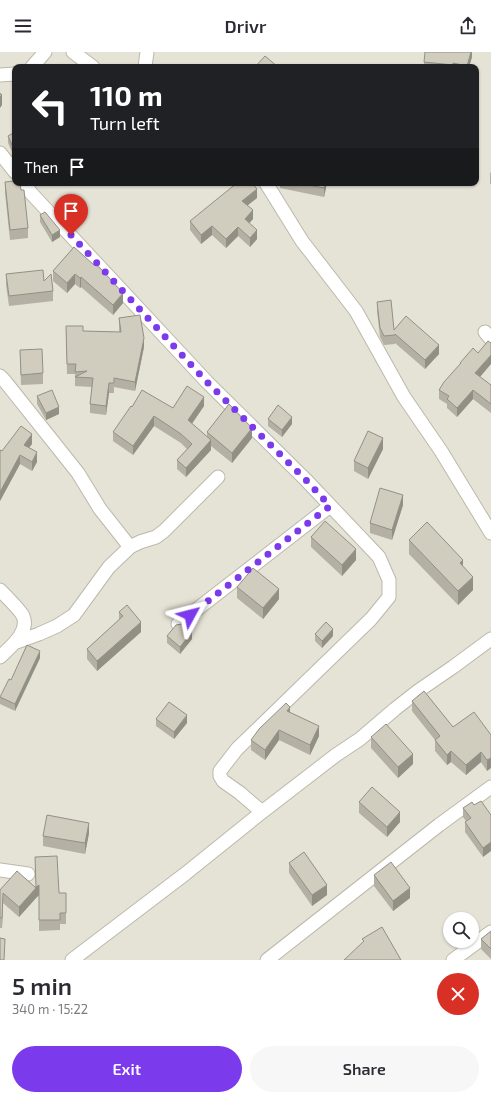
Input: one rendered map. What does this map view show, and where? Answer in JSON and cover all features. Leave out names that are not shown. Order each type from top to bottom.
[{"type":"street","points":[[35,64],[46,52]]},
{"type":"street","points":[[73,52],[89,64]]},
{"type":"street","points":[[145,64],[147,52]]},
{"type":"street","points":[[0,75],[12,74]]},
{"type":"street","points":[[0,153],[12,168]]},
{"type":"street","points":[[26,186],[207,382],[306,480],[379,557],[389,580],[389,597],[372,619],[237,749],[220,771],[220,776],[223,781],[262,812]]},
{"type":"street","points":[[268,186],[302,241],[356,311],[404,397],[441,451],[491,533]]},
{"type":"street","points":[[0,376],[78,473],[100,509],[130,547]]},
{"type":"street","points":[[0,657],[17,642],[57,626],[74,615],[109,567],[130,547],[156,537],[164,532],[218,477]]},
{"type":"street","points":[[178,624],[330,506]]},
{"type":"street","points":[[0,590],[23,615],[25,625],[17,642]]},
{"type":"street","points":[[72,960],[179,879],[336,755],[360,739],[418,691],[491,639]]},
{"type":"street","points":[[266,960],[439,825],[491,787]]},
{"type":"street","points":[[0,870],[28,874]]},
{"type":"street","points":[[453,960],[491,932]]},
{"type":"shaded area","points":[[0,52],[491,52],[491,960],[0,960]]},
{"type":"building","points":[[425,52],[471,52],[468,64],[424,62]]},
{"type":"building","points":[[265,56],[274,64],[258,64]]},
{"type":"building","points":[[12,134],[12,145],[8,136]]},
{"type":"building","points":[[12,181],[12,186],[20,186],[21,190],[24,190],[28,228],[10,230],[5,182]]},
{"type":"building","points":[[233,186],[254,186],[257,189],[242,201],[253,210],[245,219],[257,230],[250,238],[238,227],[226,239],[212,226],[201,235],[190,221]]},
{"type":"building","points":[[314,186],[324,186],[324,188]]},
{"type":"building","points":[[45,212],[60,230],[52,235],[40,215]]},
{"type":"building","points":[[74,247],[94,265],[95,264],[100,268],[123,293],[113,305],[81,277],[80,278],[75,274],[67,283],[53,271]]},
{"type":"building","points":[[43,270],[44,281],[51,274],[53,291],[9,296],[6,274]]},
{"type":"building","points":[[391,300],[394,330],[406,316],[439,345],[425,360],[395,334],[384,336],[380,328],[377,302]]},
{"type":"building","points":[[140,315],[144,338],[135,382],[114,378],[114,383],[109,383],[106,406],[90,404],[93,378],[75,377],[87,371],[75,372],[76,364],[67,364],[66,326],[83,326],[83,331],[121,332],[119,318]]},
{"type":"building","points":[[488,341],[491,343],[491,355],[475,373],[491,385],[491,404],[473,390],[457,408],[447,399],[449,396],[439,390],[473,348],[478,353]]},
{"type":"building","points":[[42,349],[43,373],[21,375],[20,350]]},
{"type":"building","points":[[187,386],[204,397],[188,420],[211,440],[186,468],[177,460],[192,444],[181,434],[154,416],[133,446],[113,432],[131,406],[132,407],[142,390],[173,408]]},
{"type":"building","points":[[52,390],[59,407],[46,413],[37,396]]},
{"type":"building","points":[[229,404],[252,428],[232,453],[207,432]]},
{"type":"building","points":[[278,405],[292,417],[282,430],[268,419]]},
{"type":"building","points":[[21,426],[32,434],[24,445],[37,452],[32,462],[20,455],[0,492],[0,450],[2,451]]},
{"type":"building","points":[[368,431],[383,438],[368,468],[354,461]]},
{"type":"building","points":[[380,488],[403,495],[392,530],[370,523]]},
{"type":"building","points":[[325,521],[356,549],[342,565],[311,537]]},
{"type":"building","points":[[427,522],[463,560],[460,563],[473,577],[458,591],[409,540]]},
{"type":"building","points":[[253,568],[279,589],[263,608],[237,587]]},
{"type":"building","points":[[127,605],[141,622],[97,661],[87,649],[123,616],[119,612]]},
{"type":"building","points":[[326,622],[333,629],[322,641],[315,634]]},
{"type":"building","points":[[182,624],[192,632],[180,647],[167,636],[176,625]]},
{"type":"building","points":[[27,645],[40,651],[15,704],[0,697],[9,679],[11,680]]},
{"type":"building","points":[[424,691],[453,727],[474,712],[491,735],[491,758],[487,760],[481,752],[466,765],[451,751],[447,755],[435,740],[440,736],[412,701]]},
{"type":"building","points":[[169,702],[187,715],[174,732],[156,719]]},
{"type":"building","points":[[286,703],[290,707],[287,711],[319,726],[310,745],[279,730],[265,750],[251,740],[259,729]]},
{"type":"building","points":[[386,724],[413,754],[398,767],[371,737]]},
{"type":"building","points":[[372,787],[400,812],[387,827],[359,802]]},
{"type":"building","points":[[481,801],[491,815],[491,842],[483,848],[465,822],[471,818],[463,808],[472,802],[474,805]]},
{"type":"building","points":[[47,815],[89,823],[85,843],[43,836]]},
{"type":"building","points":[[304,852],[327,885],[312,895],[289,863]]},
{"type":"building","points":[[57,856],[59,893],[66,893],[66,913],[60,913],[60,920],[39,920],[39,885],[36,887],[35,857]]},
{"type":"building","points":[[391,862],[410,888],[393,901],[374,875]]},
{"type":"building","points":[[17,871],[36,888],[19,907],[3,893],[2,918],[0,918],[0,890]]},
{"type":"building","points":[[382,927],[401,960],[344,960],[364,941],[362,939]]},
{"type":"building","points":[[491,931],[491,949],[481,939]]},
{"type":"building","points":[[0,938],[5,939],[4,960],[0,960]]},
{"type":"route","points":[[71,235],[207,382],[306,480],[330,506],[190,615]]}]
